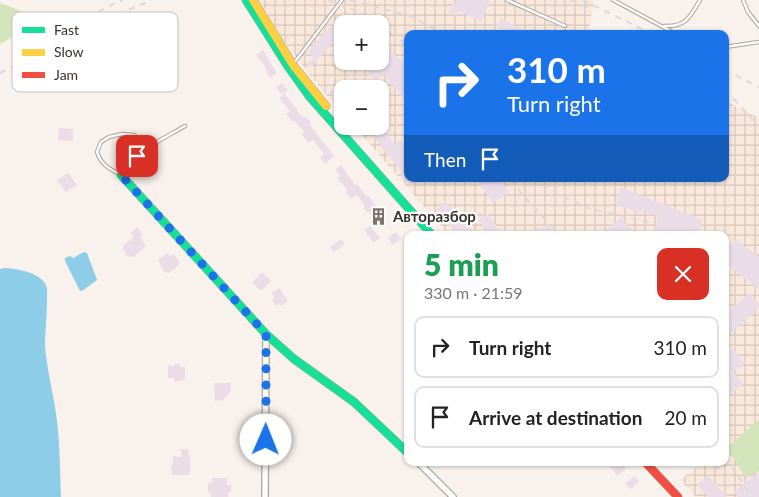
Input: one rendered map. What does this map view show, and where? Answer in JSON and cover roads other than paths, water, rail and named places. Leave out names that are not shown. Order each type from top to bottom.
[{"type":"main road","points":[[246,0],[309,96],[428,231]]},
{"type":"main road","points":[[253,0],[294,65],[334,115]]},
{"type":"main road","points":[[352,135],[436,231]]},
{"type":"main road","points":[[121,175],[266,334],[294,359],[366,413],[404,449]]},
{"type":"main road","points":[[649,466],[678,497]]},
{"type":"main road","points":[[657,466],[685,497]]},
{"type":"street","points":[[265,497],[266,334]]},
{"type":"street","points":[[422,466],[453,497]]},
{"type":"lane","points":[[294,65],[342,0]]},
{"type":"lane","points":[[507,0],[565,26]]},
{"type":"lane","points":[[613,0],[669,30]]},
{"type":"lane","points":[[662,26],[674,27],[684,22],[691,15],[700,0]]},
{"type":"lane","points":[[743,0],[748,12],[759,26]]},
{"type":"lane","points":[[729,46],[759,42]]},
{"type":"lane","points":[[149,148],[134,135],[122,134],[109,137],[101,142],[97,152],[100,160],[108,169],[121,175],[126,165],[185,126]]},
{"type":"water","points":[[84,252],[87,253],[97,280],[80,291],[65,258],[70,256],[73,258]]},
{"type":"water","points":[[0,269],[22,270],[33,274],[43,281],[47,289],[45,346],[57,421],[61,497],[0,497]]},
{"type":"railway","points":[[98,12],[123,0]]},
{"type":"railway","points":[[124,12],[152,0]]},
{"type":"railway","points":[[328,0],[364,15]]},
{"type":"railway","points":[[350,0],[410,16],[436,30]]},
{"type":"railway","points":[[571,0],[588,8]]},
{"type":"railway","points":[[583,0],[644,30]]},
{"type":"railway","points":[[389,32],[404,43]]},
{"type":"railway","points":[[0,73],[12,67]]},
{"type":"railway","points":[[729,72],[759,87]]},
{"type":"railway","points":[[729,94],[759,126]]},
{"type":"railway","points":[[513,182],[556,231]]},
{"type":"railway","points":[[537,182],[557,194],[588,208],[652,223]]},
{"type":"railway","points":[[729,463],[752,497]]},
{"type":"place","name":"Авторазбор","points":[[379,216]]}]
